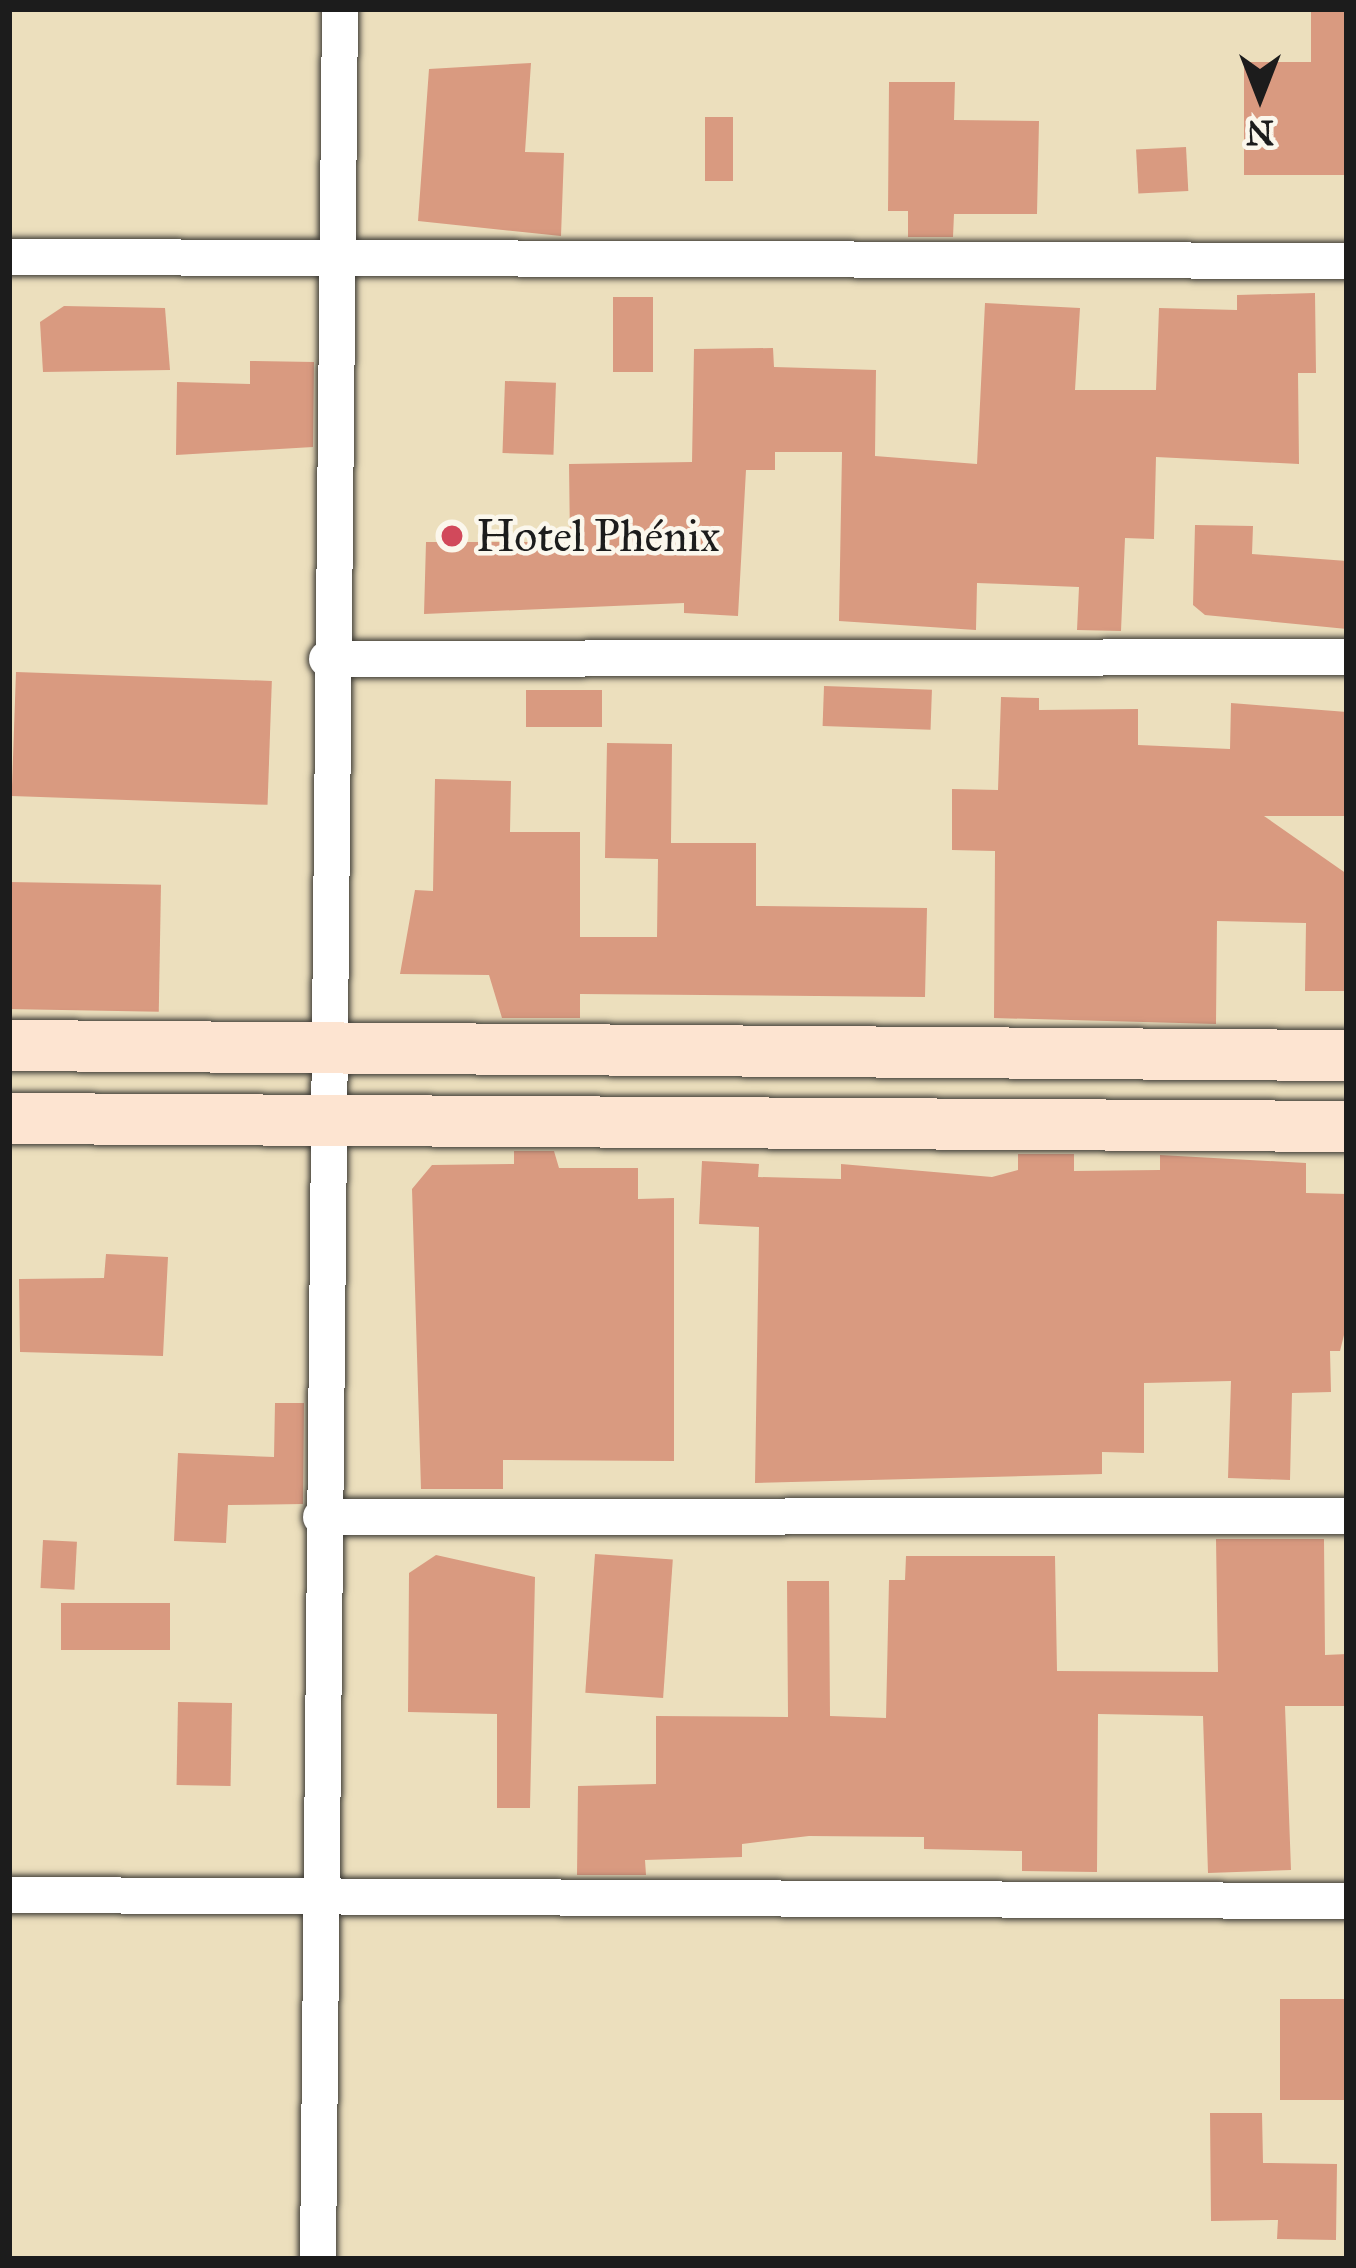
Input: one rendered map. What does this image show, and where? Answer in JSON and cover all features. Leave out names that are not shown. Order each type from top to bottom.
[{"type":"street","points":[[318,2259],[322,1045],[340,9]]},
{"type":"street","points":[[9,257],[1347,262]]},
{"type":"street","points":[[327,659],[1347,657]]},
{"type":"street","points":[[9,1045],[1347,1055]]},
{"type":"street","points":[[9,1118],[1347,1126]]},
{"type":"street","points":[[321,1517],[1347,1516]]},
{"type":"street","points":[[9,1895],[1347,1900]]},
{"type":"building","points":[[1311,9],[1347,9],[1347,175],[1244,175],[1244,62],[1311,62]]},
{"type":"building","points":[[531,63],[525,152],[564,153],[561,236],[418,221],[429,69]]},
{"type":"building","points":[[889,82],[955,82],[954,120],[1039,121],[1037,214],[954,214],[953,237],[908,237],[908,211],[888,211]]},
{"type":"building","points":[[705,117],[733,117],[733,181],[705,181]]},
{"type":"building","points":[[1186,147],[1188,191],[1138,194],[1136,150]]},
{"type":"building","points":[[1315,293],[1316,373],[1298,373],[1299,464],[1156,457],[1154,539],[1125,538],[1121,631],[1077,630],[1079,587],[977,583],[976,630],[839,621],[842,452],[775,452],[775,470],[746,470],[738,616],[684,613],[684,603],[424,614],[426,542],[570,542],[569,464],[692,462],[694,349],[773,348],[774,367],[876,370],[875,456],[977,464],[985,303],[1080,308],[1075,390],[1156,390],[1159,308],[1237,310],[1237,295]]},
{"type":"building","points":[[613,297],[653,297],[653,372],[613,372]]},
{"type":"building","points":[[64,306],[165,308],[170,370],[43,372],[40,322]]},
{"type":"building","points":[[250,361],[314,362],[313,447],[176,455],[177,382],[250,384]]},
{"type":"building","points":[[505,381],[556,383],[553,455],[502,453]]},
{"type":"building","points":[[1195,525],[1253,526],[1252,554],[1347,561],[1347,629],[1205,615],[1193,605]]},
{"type":"building","points":[[16,672],[272,681],[268,805],[12,796]]},
{"type":"building","points":[[824,686],[932,690],[931,730],[823,726]]},
{"type":"building","points":[[526,690],[602,690],[602,727],[526,727]]},
{"type":"building","points":[[1001,697],[1039,698],[1039,710],[1138,709],[1138,745],[1230,749],[1231,703],[1347,712],[1347,816],[1264,816],[1347,874],[1347,991],[1305,991],[1306,923],[1217,921],[1216,1024],[994,1018],[995,851],[952,850],[952,789],[998,790]]},
{"type":"building","points":[[607,743],[672,744],[671,843],[756,843],[756,906],[927,908],[925,997],[580,994],[580,1018],[502,1018],[489,975],[400,974],[415,890],[433,891],[435,779],[511,781],[510,832],[580,832],[580,937],[657,937],[658,859],[605,858]]},
{"type":"building","points":[[9,882],[161,885],[159,1012],[9,1009]]},
{"type":"building","points":[[514,1151],[554,1151],[559,1168],[638,1168],[638,1199],[674,1198],[674,1461],[503,1460],[503,1489],[421,1489],[412,1189],[432,1165],[514,1164]]},
{"type":"building","points":[[1018,1154],[1074,1154],[1074,1171],[1160,1170],[1160,1155],[1306,1163],[1306,1193],[1347,1194],[1347,1323],[1340,1351],[1330,1351],[1331,1392],[1292,1393],[1290,1480],[1228,1478],[1231,1381],[1144,1383],[1144,1453],[1102,1452],[1102,1474],[755,1483],[759,1227],[699,1224],[702,1161],[759,1164],[758,1177],[841,1179],[841,1164],[992,1177],[1018,1170]]},
{"type":"building","points":[[106,1254],[168,1257],[163,1356],[20,1352],[19,1279],[104,1278]]},
{"type":"building","points":[[275,1403],[304,1403],[303,1504],[228,1505],[226,1543],[174,1541],[178,1453],[274,1457]]},
{"type":"building","points":[[1216,1539],[1324,1539],[1325,1655],[1347,1654],[1347,1706],[1285,1706],[1291,1870],[1208,1873],[1203,1716],[1098,1714],[1097,1872],[1022,1871],[1022,1851],[924,1849],[924,1837],[809,1836],[742,1844],[742,1857],[645,1860],[646,1875],[577,1875],[578,1786],[656,1784],[656,1716],[788,1717],[787,1581],[829,1581],[830,1716],[886,1718],[889,1580],[905,1580],[906,1556],[1055,1556],[1057,1671],[1218,1672]]},
{"type":"building","points":[[43,1540],[77,1542],[74,1590],[40,1588]]},
{"type":"building","points":[[595,1554],[673,1559],[663,1698],[585,1693]]},
{"type":"building","points":[[436,1555],[535,1577],[530,1808],[497,1808],[497,1714],[408,1712],[409,1573]]},
{"type":"building","points":[[61,1603],[170,1603],[170,1650],[61,1650]]},
{"type":"building","points":[[178,1702],[232,1703],[231,1786],[177,1785]]},
{"type":"building","points":[[1280,1999],[1347,1999],[1347,2100],[1280,2100]]},
{"type":"building","points":[[1210,2113],[1262,2113],[1263,2163],[1337,2164],[1336,2240],[1277,2239],[1278,2220],[1211,2221]]},
{"type":"place","name":"Hotel Phénix","points":[[452,536]]}]
